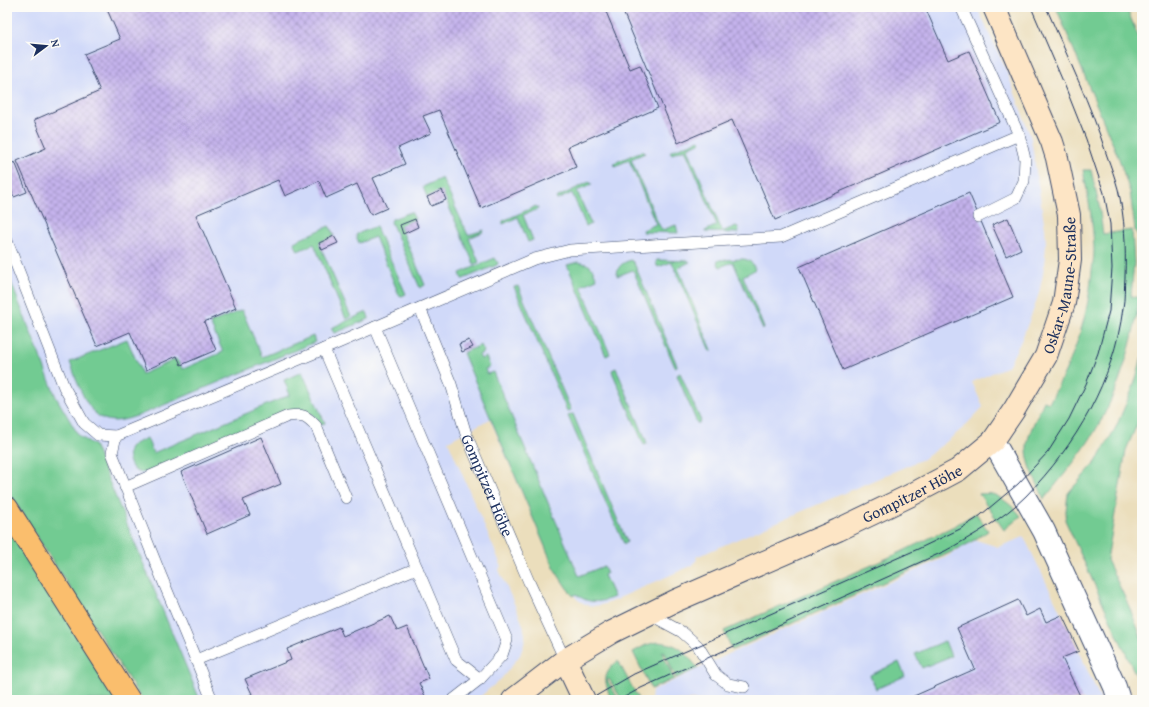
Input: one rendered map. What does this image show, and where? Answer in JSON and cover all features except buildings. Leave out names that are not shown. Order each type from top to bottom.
[{"type":"highway","points":[[7,508],[129,700]]},
{"type":"street","name":"Oskar-Maune-Straße","points":[[993,441],[1014,410],[1046,356],[1064,303],[1070,260],[1069,215],[1057,158],[1052,142],[994,7]]},
{"type":"street","name":"Gompitzer Höhe","points":[[513,700],[565,660],[612,632],[674,601],[834,532],[947,476],[958,470],[993,441]]},
{"type":"street","points":[[993,441],[1044,531],[1115,687],[1119,700]]},
{"type":"street","name":"Gompitzer Höhe","points":[[565,660],[584,700]]},
{"type":"lane","points":[[961,7],[1019,135],[1025,159],[1024,181],[1016,198],[978,217]]},
{"type":"lane","points":[[7,241],[64,387],[84,423],[98,435],[116,436],[534,259],[570,250],[781,237],[1019,135]]},
{"type":"lane","name":"Gompitzer Höhe","points":[[420,308],[450,384],[466,434],[529,582],[565,660]]},
{"type":"lane","points":[[375,327],[507,640],[502,655],[480,679],[453,700]]},
{"type":"lane","points":[[324,349],[456,660],[480,679]]},
{"type":"lane","points":[[125,487],[288,416],[299,414],[308,418],[316,426],[346,498]]},
{"type":"lane","points":[[116,436],[112,453],[212,700]]},
{"type":"lane","points":[[196,660],[417,568]]},
{"type":"lane","points":[[648,614],[682,632],[698,646],[716,675],[728,684],[744,686]]},
{"type":"shaded area","points":[[7,7],[977,7],[1008,74],[1031,138],[1045,229],[1046,245],[1043,274],[1039,293],[1021,341],[1008,366],[972,382],[983,407],[963,428],[923,459],[696,557],[697,559],[693,565],[619,599],[601,605],[593,606],[578,600],[566,587],[555,570],[490,419],[448,441],[501,565],[499,570],[523,625],[525,635],[524,644],[520,655],[501,679],[476,700],[200,700],[95,446],[79,436],[56,397],[7,272]]},
{"type":"shaded area","points":[[1024,537],[1101,700],[651,700],[652,691],[733,652],[946,557],[976,540],[998,547]]},
{"type":"green space","points":[[1056,7],[1126,7],[1142,45],[1142,244],[1135,230],[1130,192],[1119,159]]},
{"type":"green space","points":[[699,140],[701,142],[688,148],[722,231],[736,226],[738,227],[738,233],[705,232],[717,225],[685,149],[672,154],[670,153],[671,151]]},
{"type":"green space","points":[[642,151],[645,153],[631,159],[658,223],[662,230],[676,225],[678,233],[643,232],[643,230],[656,224],[629,160],[615,166],[614,163]]},
{"type":"green space","points":[[1083,170],[1091,170],[1099,205],[1103,234],[1132,230],[1134,263],[1131,296],[1139,298],[1127,358],[1112,398],[1082,451],[1044,499],[1029,462],[1027,455],[1027,444],[1044,401],[1049,403],[1058,387],[1072,355],[1087,306],[1094,249]]},
{"type":"green space","points":[[442,178],[468,235],[484,230],[483,232],[469,238],[479,262],[478,263],[474,264],[442,191],[427,197],[423,187]]},
{"type":"green space","points":[[589,182],[591,185],[577,191],[591,224],[586,226],[572,193],[557,200],[556,198]]},
{"type":"green space","points":[[536,206],[538,209],[523,215],[533,240],[528,242],[518,217],[503,224],[503,221]]},
{"type":"green space","points":[[411,212],[415,219],[400,226],[425,285],[420,288],[391,222],[392,219]]},
{"type":"green space","points":[[329,226],[334,236],[319,243],[351,317],[346,319],[314,244],[298,251],[294,242]]},
{"type":"green space","points":[[376,227],[406,294],[402,296],[399,295],[375,237],[359,243],[356,236],[357,234]]},
{"type":"green space","points":[[495,258],[498,263],[497,265],[462,279],[460,273]]},
{"type":"green space","points":[[744,259],[751,262],[755,269],[743,276],[764,328],[763,330],[733,262],[720,267],[717,262],[719,260]]},
{"type":"green space","points":[[631,260],[634,263],[677,365],[675,367],[633,270],[617,276],[621,265]]},
{"type":"green space","points":[[657,260],[690,262],[678,268],[712,351],[710,351],[672,262],[658,267]]},
{"type":"green space","points":[[578,262],[589,265],[594,271],[597,279],[581,286],[610,354],[606,356],[567,265]]},
{"type":"green space","points":[[7,272],[56,397],[79,436],[94,445],[200,700],[142,700],[7,490]]},
{"type":"green space","points":[[518,286],[571,410],[567,411],[514,287]]},
{"type":"green space","points":[[242,310],[262,357],[313,336],[315,342],[140,415],[120,421],[111,421],[100,417],[93,411],[83,396],[70,362],[127,339],[142,374],[176,359],[183,369],[223,352],[210,323]]},
{"type":"green space","points":[[367,312],[369,319],[335,333],[331,328]]},
{"type":"green space","points":[[481,345],[484,352],[479,355],[481,359],[486,357],[490,367],[485,369],[487,374],[493,372],[579,576],[604,566],[607,573],[604,575],[614,597],[594,602],[585,600],[576,594],[573,596],[555,570],[463,353]]},
{"type":"green space","points":[[1142,357],[1142,413],[1126,450],[1107,560],[1128,604],[1142,639],[1142,689],[1065,520],[1068,493],[1096,462],[1116,427],[1134,385]]},
{"type":"green space","points":[[616,368],[647,444],[644,445],[613,374],[612,370]]},
{"type":"green space","points":[[302,372],[325,423],[321,425],[312,415],[301,410],[149,472],[144,473],[136,471],[130,464],[128,454],[130,448],[136,443],[147,438],[153,453],[290,395],[284,380]]},
{"type":"green space","points":[[680,373],[701,421],[699,423],[697,423],[677,375]]},
{"type":"green space","points":[[572,414],[627,542],[624,544],[568,416]]},
{"type":"green space","points":[[979,494],[996,495],[1012,506],[1021,516],[1004,530]]},
{"type":"green space","points":[[976,513],[988,531],[968,544],[732,650],[724,631],[901,552],[954,526]]},
{"type":"green space","points":[[7,523],[121,700],[7,700]]},
{"type":"green space","points":[[945,641],[951,656],[922,668],[915,654]]},
{"type":"green space","points":[[657,642],[665,643],[681,649],[698,668],[676,678],[664,651],[662,652],[674,679],[651,689],[633,652],[646,645]]},
{"type":"green space","points":[[618,661],[638,700],[622,700],[609,679],[607,680],[619,700],[611,700],[606,679],[609,670]]},
{"type":"green space","points":[[899,662],[905,676],[876,689],[870,675]]},
{"type":"tram line","points":[[589,700],[634,674],[918,549],[960,529],[976,519],[1018,484],[1048,452],[1069,419],[1086,384],[1098,353],[1109,311],[1112,268],[1110,224],[1104,193],[1086,139],[1031,7]]},
{"type":"tram line","points":[[619,700],[641,688],[945,551],[967,539],[1008,512],[1026,496],[1061,455],[1076,433],[1102,386],[1118,335],[1124,300],[1125,244],[1118,189],[1101,137],[1046,7]]}]
